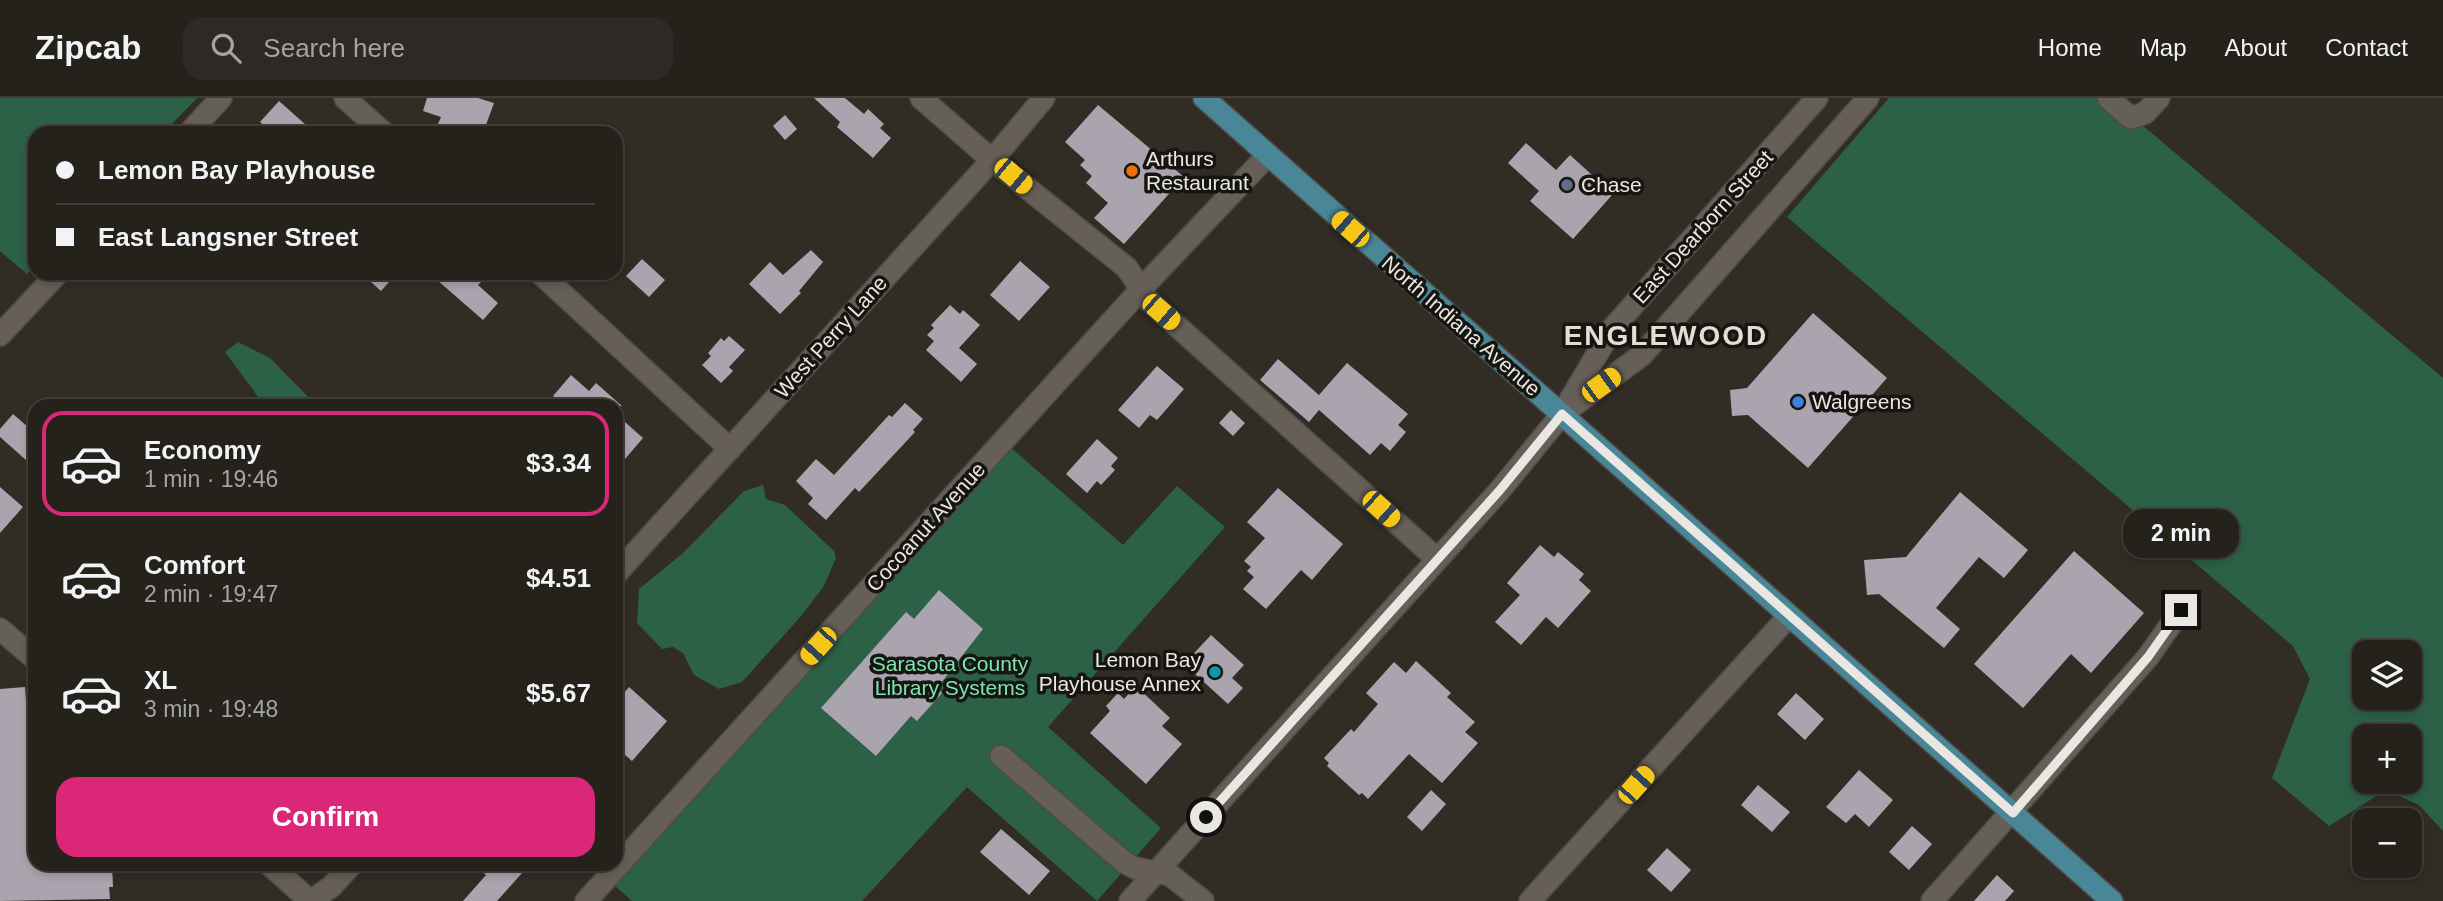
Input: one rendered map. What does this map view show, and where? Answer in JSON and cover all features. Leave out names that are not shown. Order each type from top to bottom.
[{"type":"main road","name":"North Indiana Avenue","points":[[1203,98],[2112,901]]},
{"type":"street","points":[[195,126],[221,98]]},
{"type":"street","points":[[345,98],[376,126]]},
{"type":"street","points":[[921,98],[992,160],[1127,268],[1148,300],[1437,559]]},
{"type":"street","name":"West Perry Lane","points":[[623,566],[992,160],[1044,98]]},
{"type":"street","name":"East Dearborn Street","points":[[1562,414],[1612,329],[1818,98]]},
{"type":"street","name":"East Dearborn Street","points":[[1562,414],[1642,355],[1868,98]]},
{"type":"street","points":[[2108,98],[2131,118],[2146,113],[2159,98]]},
{"type":"street","name":"Cocoanut Avenue","points":[[623,860],[1142,288],[1267,156]]},
{"type":"street","points":[[0,335],[51,280]]},
{"type":"street","points":[[548,280],[730,449]]},
{"type":"street","points":[[1130,901],[1437,559],[1562,414]]},
{"type":"street","points":[[1932,901],[2013,813],[2148,657],[2181,610]]},
{"type":"street","points":[[1530,901],[1789,616]]},
{"type":"street","points":[[0,629],[28,653]]},
{"type":"street","points":[[1001,756],[1124,862],[1135,868],[1170,875],[1203,901]]},
{"type":"street","points":[[277,871],[311,901],[332,886],[346,871]]},
{"type":"street","name":"Cocoanut Avenue","points":[[586,901],[613,871]]},
{"type":"green space","points":[[0,98],[197,98],[170,126],[28,126],[28,273],[0,251]]},
{"type":"green space","points":[[1889,98],[2110,98],[2443,378],[2443,831],[2419,805],[2395,794],[2422,794],[2422,724],[2352,724],[2352,794],[2380,794],[2358,808],[2352,808],[2352,811],[2329,826],[2272,778],[2310,679],[2293,646],[1787,217]]},
{"type":"green space","points":[[238,342],[270,358],[310,399],[260,399],[225,352]]},
{"type":"green space","name":"Sarasota County Library Systems","points":[[1010,447],[1123,545],[1177,486],[1225,527],[1048,727],[1161,828],[1097,901],[967,787],[862,901],[632,901],[614,885]]},
{"type":"green space","points":[[763,485],[766,499],[785,505],[834,551],[836,558],[824,586],[801,616],[742,682],[719,689],[694,675],[683,653],[673,647],[662,649],[637,623],[639,589],[682,554],[744,491]]},
{"type":"building","points":[[427,98],[478,98],[494,103],[486,126],[444,126],[438,124],[441,117],[423,111]]},
{"type":"building","points":[[814,98],[845,98],[864,114],[868,109],[884,124],[880,128],[891,138],[873,158],[837,127],[840,122]]},
{"type":"building","points":[[279,101],[307,126],[264,126],[260,122]]},
{"type":"building","name":"Arthurs Restaurant","points":[[1098,105],[1184,177],[1124,244],[1094,218],[1108,203],[1086,183],[1092,176],[1080,165],[1085,160],[1065,142]]},
{"type":"building","points":[[785,115],[797,129],[785,140],[773,126]]},
{"type":"building","name":"Chase","points":[[1526,143],[1556,170],[1570,155],[1613,194],[1573,239],[1530,201],[1539,191],[1508,163]]},
{"type":"building","points":[[811,250],[823,262],[799,291],[801,293],[780,314],[749,284],[770,262],[783,275]]},
{"type":"building","points":[[642,259],[665,280],[649,297],[626,276]]},
{"type":"building","points":[[1020,261],[1050,287],[1019,321],[990,295]]},
{"type":"building","points":[[369,280],[391,280],[381,291]]},
{"type":"building","points":[[437,280],[481,280],[478,285],[498,303],[483,320]]},
{"type":"building","points":[[950,305],[960,314],[963,310],[980,325],[959,348],[977,364],[961,382],[926,350],[934,341],[927,335],[934,328],[931,325]]},
{"type":"building","name":"Walgreens","points":[[1813,313],[1887,378],[1808,468],[1748,415],[1732,416],[1730,390],[1747,388]]},
{"type":"building","points":[[729,336],[745,350],[729,367],[733,371],[721,383],[702,365],[711,356],[708,353],[721,338],[724,341]]},
{"type":"building","points":[[1278,359],[1319,395],[1347,363],[1408,414],[1398,425],[1406,432],[1390,451],[1381,443],[1370,455],[1319,410],[1309,422],[1260,380]]},
{"type":"building","points":[[1157,366],[1184,389],[1157,420],[1150,415],[1139,428],[1118,410]]},
{"type":"building","points":[[571,375],[589,391],[596,383],[614,399],[557,399],[553,396]]},
{"type":"building","points":[[905,403],[923,419],[913,430],[915,432],[859,492],[855,488],[826,520],[808,504],[813,498],[796,481],[816,459],[834,475],[889,415],[892,417]]},
{"type":"building","points":[[1231,410],[1245,423],[1233,436],[1219,423]]},
{"type":"building","points":[[13,414],[28,427],[28,462],[0,437],[0,429]]},
{"type":"building","points":[[623,420],[643,438],[625,459],[623,457]]},
{"type":"building","points":[[1097,439],[1118,458],[1111,466],[1115,470],[1101,485],[1097,481],[1087,493],[1066,474]]},
{"type":"building","points":[[0,487],[23,507],[0,533]]},
{"type":"building","points":[[1278,488],[1343,544],[1312,580],[1301,570],[1266,609],[1243,589],[1254,577],[1247,571],[1251,567],[1244,561],[1265,538],[1247,522]]},
{"type":"building","points":[[1960,492],[2028,550],[2004,578],[1979,557],[1936,608],[1960,629],[1944,648],[1879,594],[1867,595],[1864,560],[1906,557]]},
{"type":"building","points":[[1540,545],[1554,557],[1558,552],[1584,574],[1579,580],[1591,591],[1558,628],[1546,617],[1521,645],[1495,622],[1520,595],[1507,583]]},
{"type":"building","points":[[2074,551],[2144,613],[2091,673],[2071,654],[2023,708],[1974,664]]},
{"type":"building","points":[[939,590],[983,629],[937,688],[942,693],[917,721],[911,716],[876,756],[821,708],[906,612],[914,619]]},
{"type":"building","name":"Lemon Bay Playhouse Annex","points":[[1211,635],[1244,665],[1232,678],[1243,688],[1228,704],[1184,664]]},
{"type":"building","points":[[1416,661],[1451,693],[1447,697],[1475,722],[1465,732],[1478,743],[1442,783],[1409,754],[1368,799],[1362,793],[1359,795],[1327,766],[1329,763],[1324,758],[1351,729],[1354,732],[1378,704],[1366,693],[1394,662],[1406,673]]},
{"type":"building","points":[[1136,686],[1170,718],[1162,726],[1182,744],[1146,784],[1090,733],[1110,711],[1106,706],[1118,693],[1124,699]]},
{"type":"building","points":[[25,687],[28,701],[28,871],[112,871],[110,899],[0,901],[0,689]]},
{"type":"building","points":[[629,687],[667,721],[632,761],[623,753],[623,694]]},
{"type":"building","points":[[1796,693],[1824,719],[1805,740],[1777,714]]},
{"type":"building","points":[[1859,770],[1893,800],[1869,827],[1855,814],[1846,823],[1826,807]]},
{"type":"building","points":[[1758,785],[1790,812],[1772,832],[1741,805]]},
{"type":"building","points":[[1431,790],[1446,804],[1422,831],[1407,817]]},
{"type":"building","points":[[1912,826],[1932,844],[1909,870],[1889,852]]},
{"type":"building","points":[[1001,829],[1050,871],[1029,895],[980,852]]},
{"type":"building","points":[[1667,848],[1691,870],[1671,892],[1647,870]]},
{"type":"building","points":[[482,871],[524,871],[497,901],[463,901],[486,875]]},
{"type":"building","points":[[1997,875],[2014,891],[2005,901],[1974,901]]},
{"type":"place","name":"Arthurs Restaurant","points":[[1132,171]]},
{"type":"place","name":"Chase","points":[[1567,185]]},
{"type":"place","name":"Walgreens","points":[[1798,402]]},
{"type":"place","name":"Lemon Bay Playhouse Annex","points":[[1215,672]]},
{"type":"district","name":"ENGLEWOOD","points":[[1666,335]]},
{"type":"route","points":[[1206,817],[1500,490],[1562,414],[2013,813],[2148,657],[2181,610]]}]
